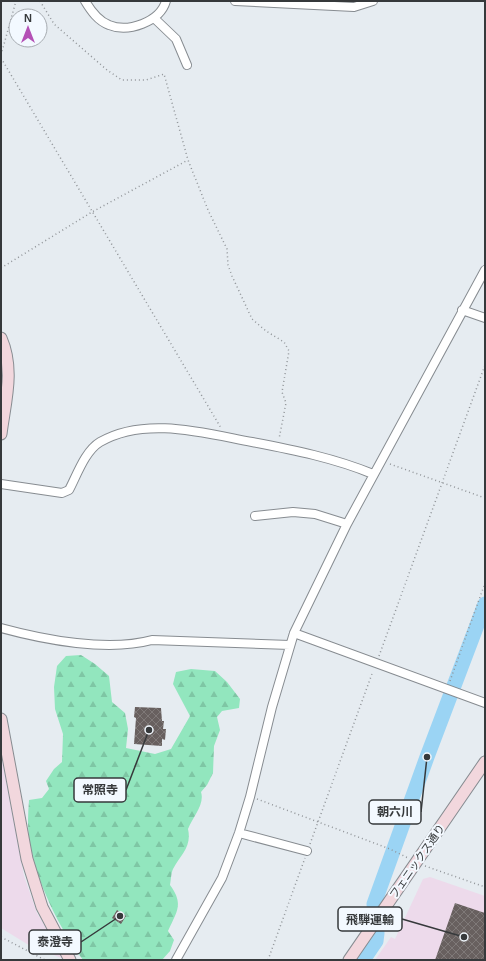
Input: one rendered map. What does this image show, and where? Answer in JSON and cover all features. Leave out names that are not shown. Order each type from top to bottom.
[{"type":"street","points":[[86,1],[99,20],[109,26],[124,27],[140,25],[154,18],[165,6],[166,1]]},
{"type":"street","points":[[235,1],[354,7],[373,1]]},
{"type":"street","points":[[154,18],[176,39],[188,65]]},
{"type":"street","points":[[176,960],[222,878],[239,833],[294,633],[346,524],[485,270]]},
{"type":"street","points":[[462,310],[485,318]]},
{"type":"street","points":[[1,338],[9,364],[9,385],[1,431]]},
{"type":"street","points":[[1,484],[62,493],[69,490],[90,451],[99,443],[125,432],[168,429],[224,436],[278,446],[343,462],[373,474]]},
{"type":"street","points":[[255,516],[293,512],[315,514],[346,524]]},
{"type":"street","points":[[1,628],[50,640],[120,645],[135,645],[152,640],[290,645]]},
{"type":"street","points":[[294,633],[485,704]]},
{"type":"street","points":[[1,719],[27,858],[33,880],[42,906],[70,960]]},
{"type":"street","name":"フェニックス通り","points":[[349,960],[485,762]]},
{"type":"street","points":[[239,833],[307,851]]},
{"type":"path","points":[[1,55],[16,1]]},
{"type":"path","points":[[40,1],[54,24],[107,70],[122,80],[146,80],[164,74],[188,160],[208,210],[224,243],[228,265],[252,319],[266,332],[284,342],[289,351],[282,392],[286,403],[278,446]]},
{"type":"path","points":[[1,58],[224,436]]},
{"type":"path","points":[[1,268],[92,212],[188,160]]},
{"type":"path","points":[[380,460],[485,498]]},
{"type":"path","points":[[450,690],[485,583]]},
{"type":"path","points":[[250,797],[399,853]]},
{"type":"path","points":[[417,863],[485,887]]},
{"type":"path","points":[[1,937],[45,960]]},
{"type":"shaded area","points":[[1,754],[24,876],[37,913],[66,960],[27,944],[1,928]]},
{"type":"shaded area","points":[[430,877],[485,896],[485,960],[375,960],[391,937],[395,939],[423,879]]},
{"type":"green space","points":[[81,655],[109,676],[112,702],[125,713],[128,729],[126,748],[155,754],[171,749],[190,716],[173,684],[176,672],[191,669],[215,671],[227,682],[240,699],[239,708],[222,711],[217,717],[220,730],[214,746],[213,773],[207,785],[201,792],[202,797],[200,806],[188,829],[189,835],[187,846],[172,872],[170,885],[177,897],[178,908],[168,931],[174,940],[170,951],[162,960],[83,960],[66,934],[50,904],[33,858],[28,832],[29,800],[42,798],[49,789],[46,781],[54,769],[62,762],[63,734],[55,709],[54,687],[57,666],[66,656]]},
{"type":"building","points":[[135,707],[161,708],[162,721],[164,721],[163,729],[166,729],[165,740],[162,739],[162,746],[134,744],[136,718],[134,717]]},
{"type":"building","points":[[455,903],[485,913],[485,960],[435,960]]},
{"type":"building","points":[[117,910],[126,916],[121,924],[112,918]]},
{"type":"waterway","points":[[363,960],[376,941],[377,933],[374,904],[427,757],[485,604]]},
{"type":"place","name":"常照寺","points":[[149,730]]},
{"type":"place","name":"朝六川","points":[[427,757]]},
{"type":"place","name":"泰澄寺","points":[[120,916]]},
{"type":"place","name":"飛騨運輸","points":[[464,937]]}]
